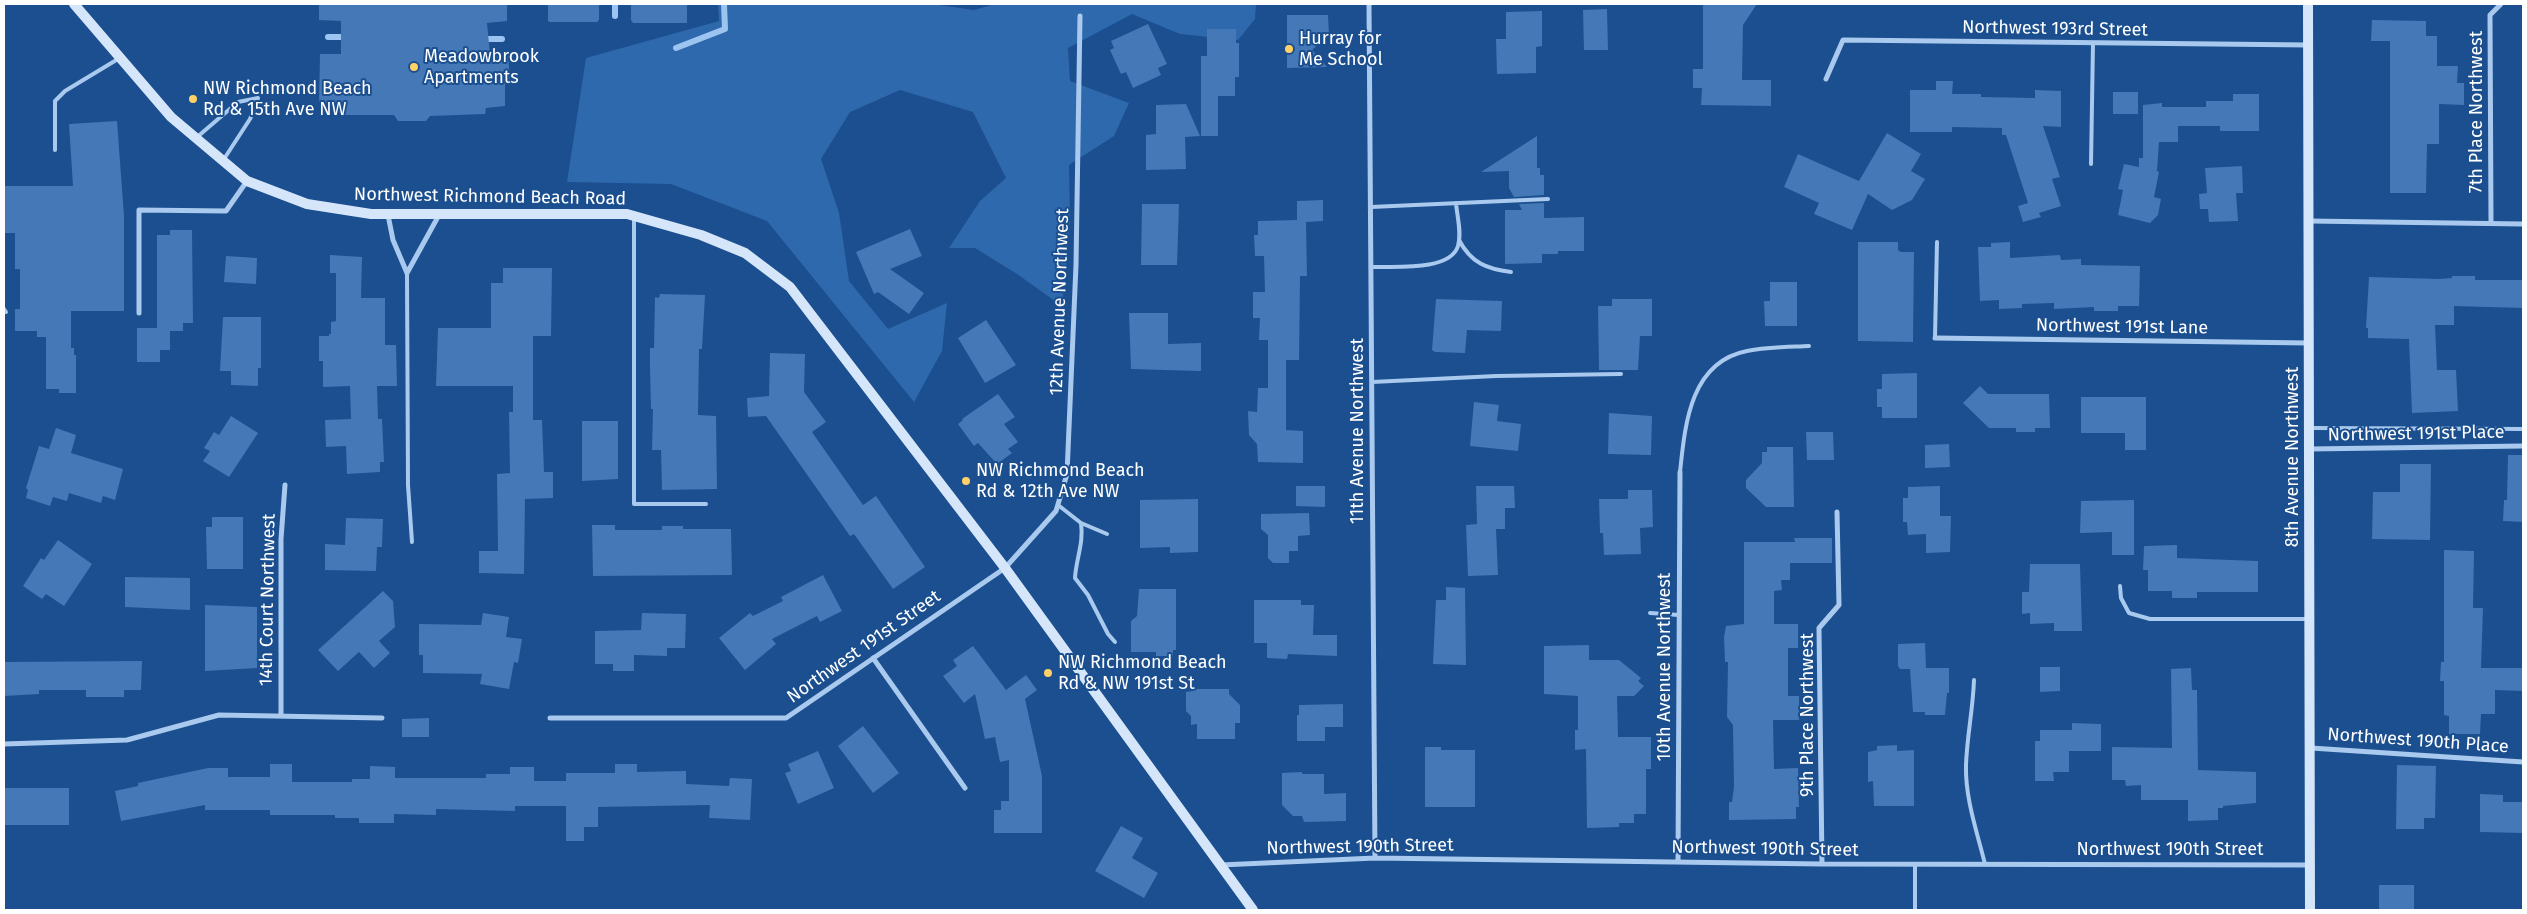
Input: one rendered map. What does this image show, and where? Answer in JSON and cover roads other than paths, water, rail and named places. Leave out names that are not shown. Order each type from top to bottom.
[{"type":"main road","name":"Northwest Richmond Beach Road","points":[[74,4],[171,118],[247,181],[307,204],[371,214],[634,216],[701,234],[745,253],[790,287],[1004,568],[1254,910]]},
{"type":"main road","name":"8th Avenue Northwest","points":[[2308,4],[2310,910]]},
{"type":"street","name":"11th Avenue Northwest","points":[[1370,4],[1375,858]]},
{"type":"street","name":"7th Place Northwest","points":[[2491,223],[2490,15],[2500,4]]},
{"type":"street","name":"12th Avenue Northwest","points":[[1004,568],[1056,510],[1067,474],[1076,265],[1080,16]]},
{"type":"street","name":"Northwest 193rd Street","points":[[1826,79],[1843,40],[2308,46]]},
{"type":"street","points":[[139,313],[139,210],[226,212],[247,181]]},
{"type":"street","points":[[388,214],[393,240],[407,273]]},
{"type":"street","points":[[407,273],[440,214]]},
{"type":"street","points":[[2308,221],[2523,224]]},
{"type":"street","name":"Northwest 191st Lane","points":[[1936,338],[2309,343]]},
{"type":"street","name":"Northwest 191st Place","points":[[2309,449],[2523,446]]},
{"type":"street","name":"10th Avenue Northwest","points":[[1678,861],[1680,472]]},
{"type":"street","name":"14th Court Northwest","points":[[281,716],[281,539],[285,485]]},
{"type":"street","name":"9th Place Northwest","points":[[1822,864],[1819,628],[1839,605],[1836,512]]},
{"type":"street","name":"Northwest 191st Street","points":[[550,718],[786,718],[1004,568]]},
{"type":"street","points":[[873,658],[966,788]]},
{"type":"street","points":[[4,744],[127,740],[219,715],[382,718]]},
{"type":"street","name":"Northwest 190th Place","points":[[2310,748],[2523,762]]},
{"type":"street","name":"Northwest 190th Street","points":[[1220,865],[1375,858],[1822,864],[2310,864]]},
{"type":"lane","points":[[2091,164],[2093,43]]},
{"type":"lane","points":[[54,150],[55,101],[65,91],[120,57]]},
{"type":"lane","points":[[196,138],[238,102],[258,98],[250,118],[222,160]]},
{"type":"lane","points":[[1371,207],[1548,198]]},
{"type":"lane","points":[[1371,267],[1430,265],[1451,257],[1457,249],[1459,240],[1456,203]]},
{"type":"lane","points":[[634,216],[634,504],[706,504]]},
{"type":"lane","points":[[1459,240],[1465,252],[1475,262],[1492,270],[1511,272]]},
{"type":"lane","points":[[1936,338],[1937,242]]},
{"type":"lane","points":[[407,273],[408,485],[412,542]]},
{"type":"lane","points":[[1680,472],[1685,425],[1695,391],[1708,373],[1725,358],[1747,351],[1809,346]]},
{"type":"lane","points":[[1372,382],[1496,376],[1621,374]]},
{"type":"lane","points":[[2309,428],[2523,429]]},
{"type":"lane","points":[[1058,505],[1081,524],[1107,534]]},
{"type":"lane","points":[[1081,524],[1084,538],[1077,560],[1076,578],[1088,595],[1114,642]]},
{"type":"lane","points":[[2120,586],[2121,598],[2129,613],[2150,618],[2310,619]]},
{"type":"lane","points":[[1650,613],[1680,615]]},
{"type":"lane","points":[[1974,680],[1973,711],[1966,760],[1967,778],[1969,798],[1985,864]]},
{"type":"lane","points":[[1914,910],[1916,864]]},
{"type":"waterway","points":[[615,4],[615,16]]},
{"type":"waterway","points":[[676,48],[725,29],[724,4]]},
{"type":"waterway","points":[[328,37],[348,37]]},
{"type":"waterway","points":[[481,39],[502,39]]},
{"type":"place","name":"Hurray for Me School","points":[[1289,49]]},
{"type":"place","name":"Meadowbrook Apartments","points":[[414,67]]},
{"type":"place","name":"NW Richmond Beach Rd & 15th Ave NW","points":[[193,99]]},
{"type":"place","name":"NW Richmond Beach Rd & 12th Ave NW","points":[[966,481]]},
{"type":"place","name":"NW Richmond Beach Rd & NW 191st St","points":[[1048,673]]}]
